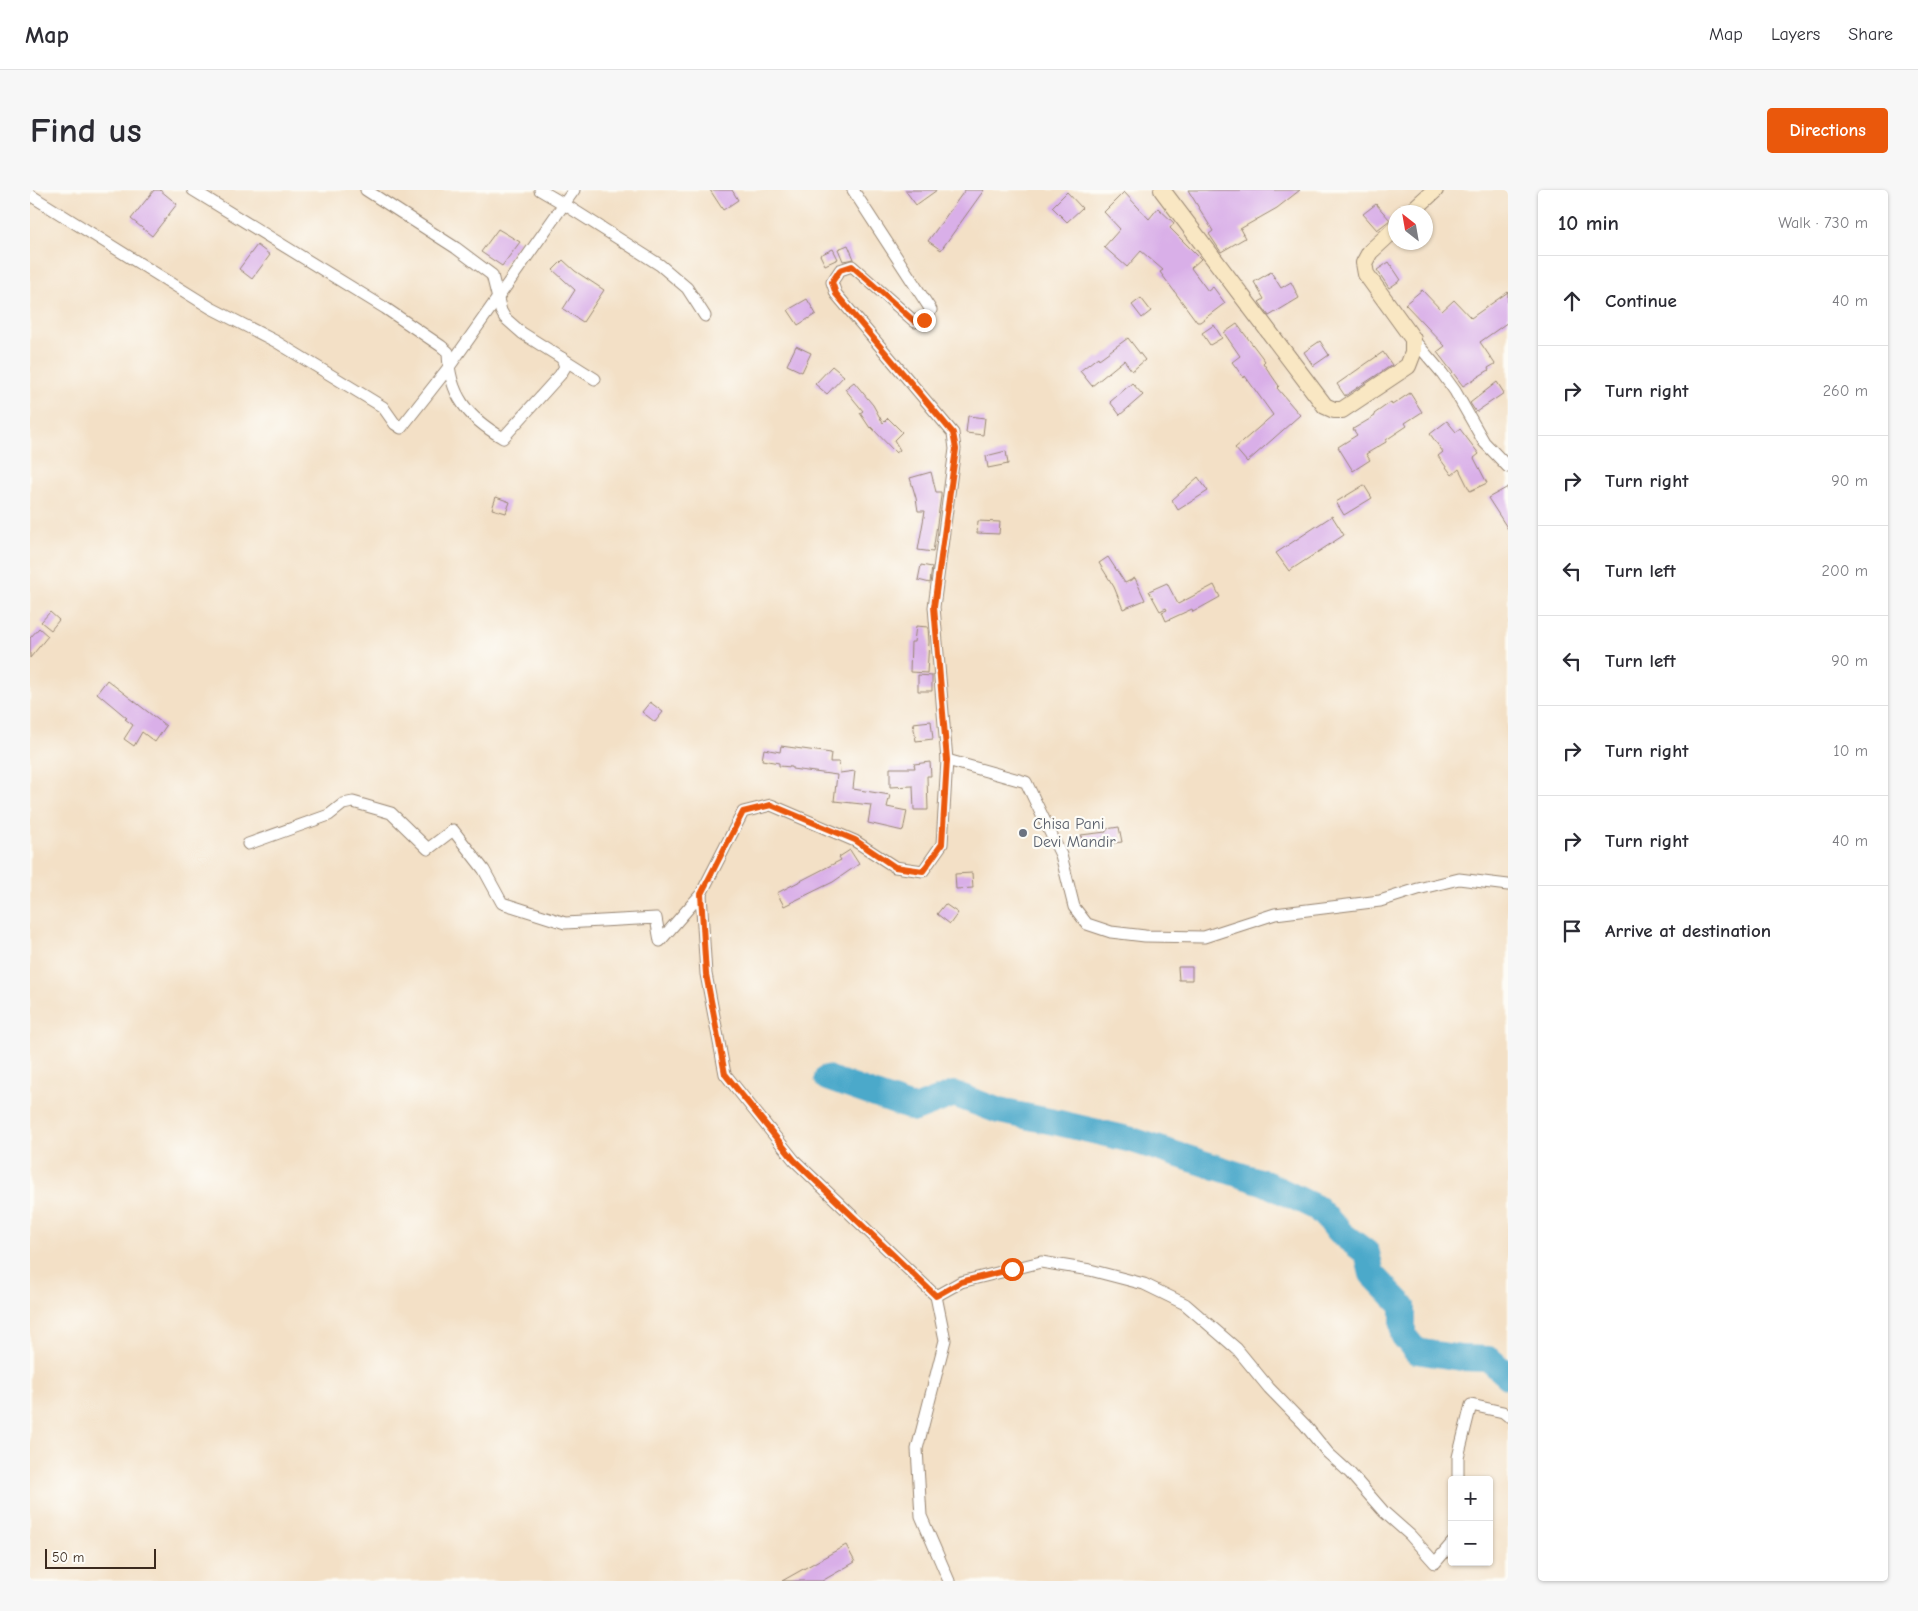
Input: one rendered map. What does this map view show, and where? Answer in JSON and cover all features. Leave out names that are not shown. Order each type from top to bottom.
[{"type":"street","points":[[193,190],[386,308],[441,346],[448,352],[448,367],[451,381],[462,404],[473,416],[503,438],[560,375],[565,367],[562,358]]},
{"type":"street","points":[[366,190],[456,248],[492,274],[501,311],[505,318],[522,333],[594,379]]},
{"type":"street","points":[[540,190],[660,265],[687,288],[705,316]]},
{"type":"street","points":[[30,195],[211,308],[275,341],[383,407],[395,424],[401,428],[448,367],[574,190]]},
{"type":"street","points":[[248,844],[329,815],[343,804],[353,802],[391,813],[428,849],[454,830],[484,870],[502,903],[565,923],[656,918],[660,941],[701,894],[743,812],[771,805],[855,840],[895,867],[923,871],[942,844],[947,760],[934,607],[956,449],[953,433],[836,294],[832,282],[840,270],[852,266],[915,322],[924,320],[931,310],[853,190]]},
{"type":"street","points":[[1162,190],[1325,406],[1334,410],[1342,410],[1408,366],[1413,353],[1413,339]]},
{"type":"street","points":[[1419,205],[1435,190]]},
{"type":"street","points":[[1388,235],[1370,252],[1364,263],[1366,274],[1413,339],[1455,391],[1484,442],[1508,467]]},
{"type":"street","points":[[947,760],[1026,782],[1061,855],[1074,907],[1087,924],[1111,932],[1145,936],[1204,937],[1276,914],[1380,902],[1418,889],[1459,879],[1508,885]]},
{"type":"street","points":[[701,894],[706,974],[725,1074],[794,1160],[936,1296],[944,1340],[917,1449],[921,1516],[949,1581]]},
{"type":"street","points":[[936,1296],[961,1282],[1041,1262],[1090,1270],[1144,1284],[1185,1304],[1237,1349],[1269,1388],[1328,1452],[1435,1563],[1448,1548]]},
{"type":"street","points":[[1458,1476],[1458,1457],[1471,1406],[1503,1412],[1508,1416]]},
{"type":"building","points":[[154,190],[160,190],[177,204],[152,236],[131,219]]},
{"type":"building","points":[[710,190],[732,190],[738,200],[723,210]]},
{"type":"building","points":[[905,190],[937,190],[916,205]]},
{"type":"building","points":[[965,190],[984,190],[941,250],[928,241]]},
{"type":"building","points":[[1188,190],[1300,190],[1277,208],[1240,229],[1245,238],[1221,252],[1209,234],[1213,231]]},
{"type":"building","points":[[1067,192],[1082,208],[1067,222],[1052,207]]},
{"type":"building","points":[[1124,192],[1149,219],[1158,208],[1174,223],[1170,228],[1201,259],[1191,268],[1208,291],[1213,287],[1225,303],[1200,322],[1197,322],[1160,272],[1163,270],[1141,251],[1127,267],[1104,247],[1120,229],[1104,212]]},
{"type":"building","points":[[1376,204],[1388,218],[1388,222],[1377,230],[1363,214]]},
{"type":"building","points":[[498,229],[520,242],[502,266],[481,252]]},
{"type":"building","points":[[257,245],[270,255],[252,279],[239,269]]},
{"type":"building","points":[[848,245],[854,259],[843,261],[838,249]]},
{"type":"building","points":[[833,249],[838,259],[825,265],[820,255]]},
{"type":"building","points":[[563,260],[575,271],[604,290],[583,322],[563,309],[575,290],[553,270]]},
{"type":"building","points":[[1389,262],[1401,280],[1389,288],[1377,270]]},
{"type":"building","points":[[1271,272],[1281,288],[1291,282],[1299,298],[1269,316],[1259,302],[1264,299],[1254,282]]},
{"type":"building","points":[[1422,290],[1442,311],[1454,300],[1471,318],[1508,292],[1508,322],[1480,342],[1495,364],[1488,368],[1489,370],[1463,386],[1437,352],[1445,346],[1405,304]]},
{"type":"building","points":[[1141,298],[1151,311],[1142,318],[1132,305]]},
{"type":"building","points":[[807,299],[816,314],[798,325],[788,310]]},
{"type":"building","points":[[1237,324],[1265,361],[1263,363],[1279,386],[1277,388],[1300,415],[1247,462],[1235,448],[1273,415],[1245,376],[1244,378],[1232,362],[1240,356],[1224,333]]},
{"type":"building","points":[[1214,325],[1222,338],[1210,345],[1202,333]]},
{"type":"building","points":[[1128,338],[1145,360],[1132,371],[1124,360],[1092,386],[1080,371]]},
{"type":"building","points":[[1320,341],[1329,355],[1313,366],[1304,352]]},
{"type":"building","points":[[796,346],[811,353],[802,372],[787,365]]},
{"type":"building","points":[[1383,352],[1392,365],[1345,396],[1337,384]]},
{"type":"building","points":[[832,366],[844,376],[827,394],[815,384]]},
{"type":"building","points":[[854,382],[873,405],[883,423],[888,418],[902,432],[894,440],[900,450],[896,453],[870,428],[860,413],[863,411],[845,389]]},
{"type":"building","points":[[1497,382],[1504,393],[1476,412],[1470,403]]},
{"type":"building","points":[[1132,383],[1143,395],[1120,415],[1110,402]]},
{"type":"building","points":[[1410,393],[1422,412],[1405,423],[1407,426],[1386,440],[1386,442],[1366,454],[1370,460],[1353,471],[1338,447],[1357,435],[1353,429],[1375,416],[1374,414],[1391,402],[1392,405]]},
{"type":"building","points":[[968,416],[985,418],[983,435],[966,433]]},
{"type":"building","points":[[1447,421],[1456,432],[1460,429],[1479,454],[1474,458],[1487,483],[1470,491],[1459,469],[1452,475],[1438,456],[1443,452],[1430,434]]},
{"type":"building","points":[[1006,451],[1008,464],[988,468],[986,456]]},
{"type":"building","points":[[931,472],[936,492],[941,492],[933,552],[918,550],[925,511],[918,511],[910,478]]},
{"type":"building","points":[[1198,477],[1208,491],[1178,510],[1172,500]]},
{"type":"building","points":[[1364,485],[1372,498],[1344,515],[1336,502]]},
{"type":"building","points":[[1508,487],[1508,529],[1488,498]]},
{"type":"building","points":[[496,497],[510,502],[506,513],[492,509]]},
{"type":"building","points":[[1332,516],[1344,535],[1289,571],[1276,553]]},
{"type":"building","points":[[978,521],[1000,522],[999,534],[977,533]]},
{"type":"building","points":[[1108,557],[1125,583],[1135,578],[1145,600],[1123,609],[1114,587],[1099,563]]},
{"type":"building","points":[[921,565],[932,567],[930,583],[918,580]]},
{"type":"building","points":[[1167,583],[1178,604],[1214,585],[1220,597],[1193,612],[1192,609],[1166,621],[1162,612],[1167,610],[1166,608],[1160,611],[1149,591]]},
{"type":"building","points":[[50,612],[59,620],[51,630],[41,622]]},
{"type":"building","points":[[916,626],[928,627],[927,673],[910,672],[911,642],[914,642]]},
{"type":"building","points":[[39,628],[48,636],[30,658],[30,638]]},
{"type":"building","points":[[918,675],[932,676],[932,691],[918,691]]},
{"type":"building","points":[[107,680],[166,726],[155,742],[142,732],[134,746],[124,739],[133,725],[97,693]]},
{"type":"building","points":[[650,702],[663,712],[655,722],[642,712]]},
{"type":"building","points":[[931,721],[933,739],[916,741],[913,723]]},
{"type":"building","points":[[781,746],[831,753],[830,762],[839,762],[840,773],[855,771],[853,789],[890,795],[887,807],[907,811],[903,831],[868,823],[871,805],[834,801],[837,775],[792,769],[792,767],[779,766],[779,763],[762,760],[764,749],[780,752]]},
{"type":"building","points":[[930,762],[931,776],[927,776],[928,810],[914,810],[913,786],[890,787],[890,768],[915,768],[914,764]]},
{"type":"building","points":[[1119,827],[1122,842],[1083,847],[1081,835],[1106,832],[1106,829]]},
{"type":"building","points":[[850,850],[859,864],[833,882],[784,906],[777,893],[841,860],[839,857]]},
{"type":"building","points":[[972,873],[973,888],[956,889],[955,874]]},
{"type":"building","points":[[945,904],[958,913],[950,924],[937,914]]},
{"type":"building","points":[[1178,967],[1192,967],[1192,980],[1179,980]]},
{"type":"building","points":[[846,1545],[855,1562],[822,1581],[782,1581]]},
{"type":"waterway","points":[[827,1078],[915,1109],[954,1094],[999,1111],[1132,1140],[1265,1183],[1317,1208],[1343,1235],[1367,1253],[1372,1274],[1403,1306],[1403,1335],[1416,1351],[1461,1358],[1489,1359],[1508,1376]]},
{"type":"place","name":"Chisa Pani Devi Mandir","points":[[1023,833]]},
{"type":"route","points":[[924,320],[915,322],[852,266],[840,270],[832,282],[836,294],[953,433],[956,449],[934,607],[947,760],[942,844],[923,871],[895,867],[855,840],[771,805],[743,812],[701,894],[706,974],[725,1074],[794,1160],[936,1296],[961,1282],[1012,1269]]}]
